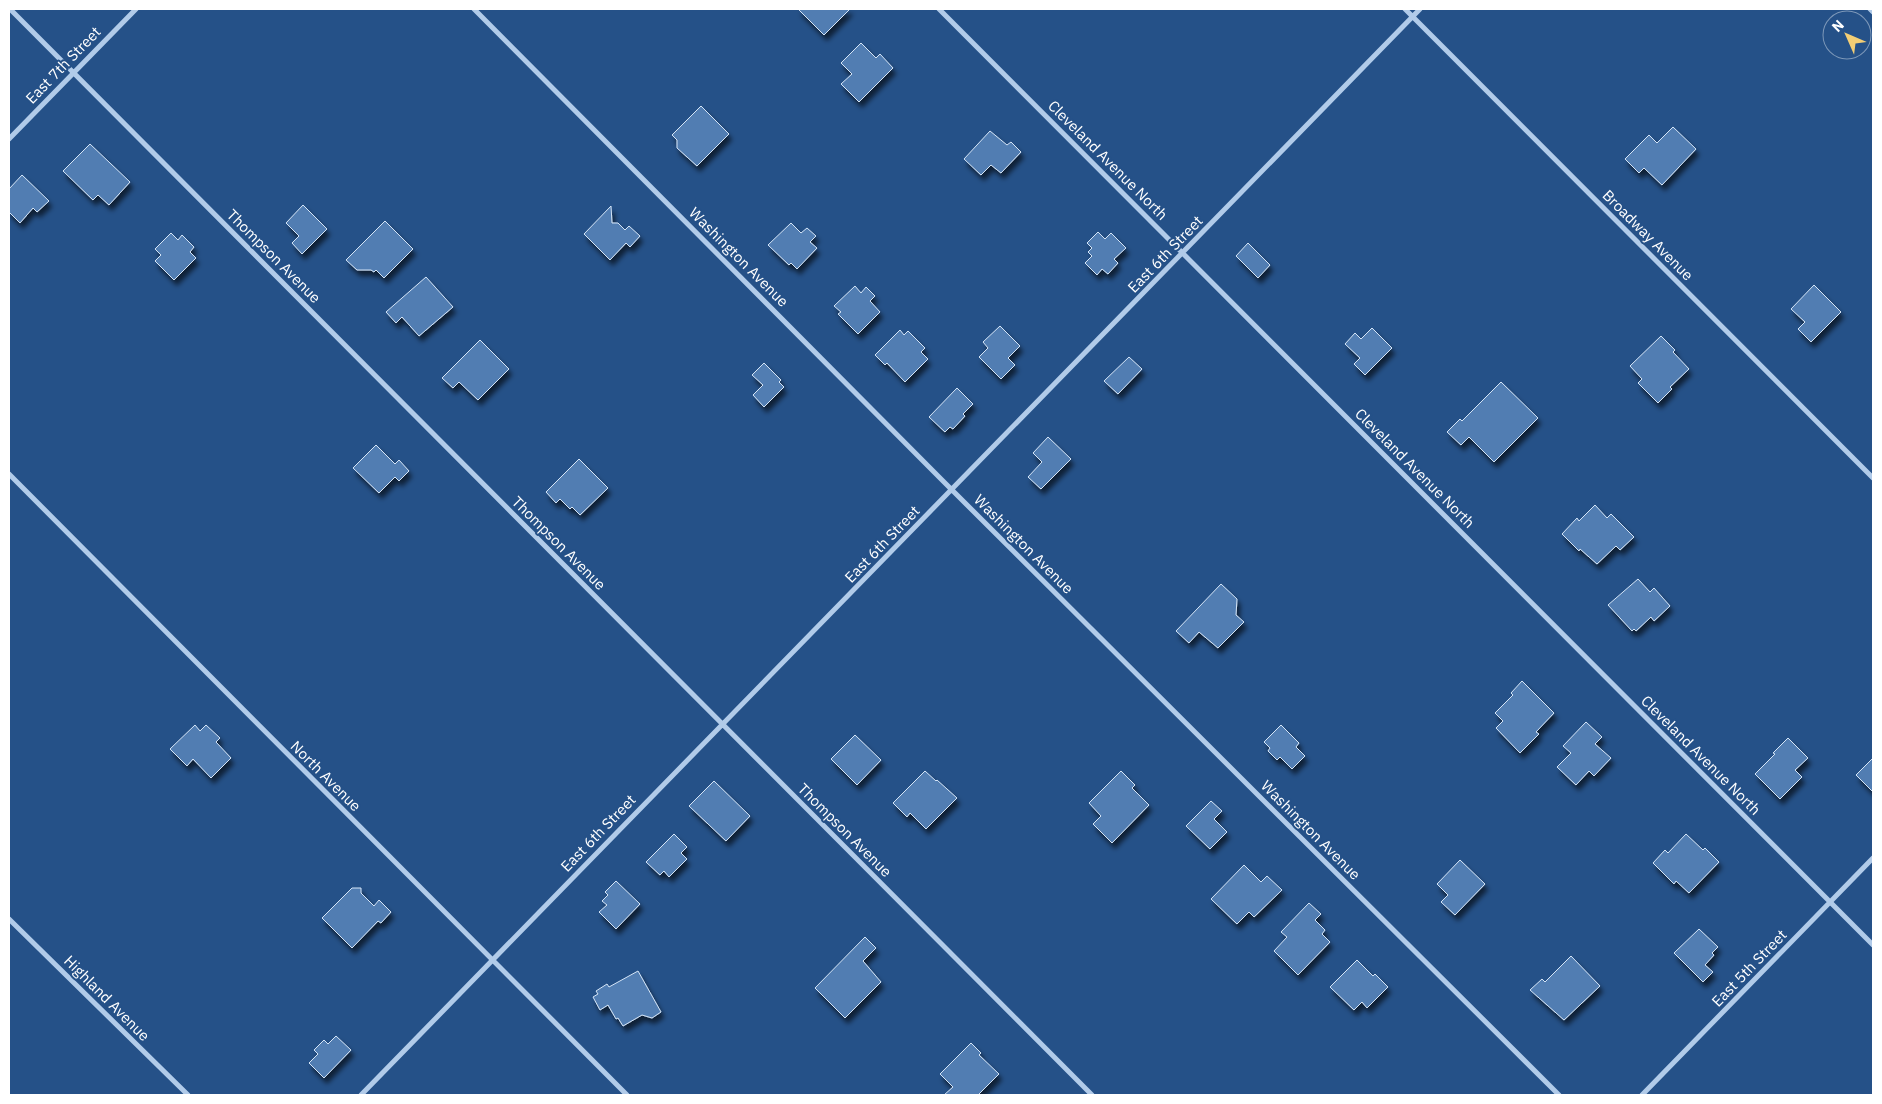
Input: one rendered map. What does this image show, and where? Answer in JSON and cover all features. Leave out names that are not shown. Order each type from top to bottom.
[{"type":"street","name":"Thompson Avenue","points":[[10,9],[1092,1095]]},
{"type":"street","name":"East 7th Street","points":[[9,139],[136,9]]},
{"type":"street","name":"Washington Avenue","points":[[474,9],[952,490],[1559,1095]]},
{"type":"street","name":"Cleveland Avenue North","points":[[939,9],[1873,945]]},
{"type":"street","name":"Broadway Avenue","points":[[1405,9],[1873,478]]},
{"type":"street","name":"East 6th Street","points":[[361,1095],[1420,9]]},
{"type":"street","points":[[1870,9],[1873,12]]},
{"type":"street","name":"North Avenue","points":[[9,474],[626,1095]]},
{"type":"street","name":"East 5th Street","points":[[1642,1095],[1873,858]]},
{"type":"street","name":"Highland Avenue","points":[[9,919],[188,1095]]},
{"type":"building","points":[[798,9],[850,9],[824,35]]},
{"type":"building","points":[[861,43],[876,58],[880,54],[893,68],[859,102],[841,84],[852,74],[841,63]]},
{"type":"building","points":[[701,106],[729,134],[697,166],[677,148],[677,140],[672,135]]},
{"type":"building","points":[[1673,127],[1696,149],[1662,185],[1644,168],[1639,173],[1625,159],[1649,135],[1657,143]]},
{"type":"building","points":[[990,131],[1007,145],[1011,142],[1021,152],[1001,173],[991,165],[981,175],[964,159]]},
{"type":"building","points":[[90,144],[130,182],[109,205],[98,195],[93,200],[63,171]]},
{"type":"building","points":[[22,175],[49,201],[37,212],[33,208],[20,223],[9,212],[9,189]]},
{"type":"building","points":[[303,205],[327,229],[302,254],[292,243],[299,236],[286,223]]},
{"type":"building","points":[[611,206],[612,223],[618,223],[625,230],[629,226],[640,236],[630,247],[626,243],[610,260],[584,234]]},
{"type":"building","points":[[385,221],[413,249],[384,278],[376,270],[374,272],[371,270],[357,270],[346,260]]},
{"type":"building","points":[[791,223],[801,233],[807,228],[816,236],[810,242],[817,248],[797,269],[791,263],[789,265],[768,245]]},
{"type":"building","points":[[1098,232],[1105,239],[1111,233],[1126,248],[1114,259],[1118,263],[1108,274],[1102,269],[1097,275],[1085,263],[1092,256],[1088,252],[1092,248],[1087,243]]},
{"type":"building","points":[[171,233],[178,240],[182,235],[194,247],[190,252],[196,258],[174,280],[155,261],[161,255],[155,249]]},
{"type":"building","points":[[1248,243],[1270,265],[1258,278],[1236,256]]},
{"type":"building","points":[[426,277],[453,307],[419,336],[402,317],[396,323],[386,312]]},
{"type":"building","points":[[1814,285],[1841,312],[1811,342],[1798,329],[1805,322],[1791,309]]},
{"type":"building","points":[[855,286],[861,293],[866,287],[875,296],[870,301],[880,312],[858,334],[838,314],[841,312],[834,306]]},
{"type":"building","points":[[1000,326],[1020,346],[1008,358],[1015,365],[1001,379],[979,357],[988,348],[983,342]]},
{"type":"building","points":[[1372,328],[1392,348],[1365,375],[1354,364],[1360,358],[1345,344],[1355,333],[1361,339]]},
{"type":"building","points":[[900,330],[904,335],[908,331],[925,348],[921,352],[928,359],[905,382],[887,363],[885,365],[875,355]]},
{"type":"building","points":[[1661,336],[1675,350],[1673,352],[1689,369],[1670,387],[1672,389],[1658,403],[1638,383],[1642,379],[1630,366]]},
{"type":"building","points":[[480,340],[509,369],[478,400],[459,382],[453,388],[442,378]]},
{"type":"building","points":[[1129,357],[1142,369],[1118,394],[1104,381]]},
{"type":"building","points":[[764,363],[781,380],[779,382],[784,387],[764,407],[753,395],[763,385],[752,375]]},
{"type":"building","points":[[1501,382],[1538,418],[1494,462],[1469,437],[1461,445],[1447,432],[1460,419],[1462,421]]},
{"type":"building","points":[[957,388],[973,404],[963,414],[965,416],[953,429],[950,427],[945,432],[929,417]]},
{"type":"building","points":[[1048,437],[1071,459],[1041,489],[1028,477],[1042,462],[1033,453]]},
{"type":"building","points":[[376,445],[395,464],[399,460],[409,471],[399,481],[395,477],[379,493],[353,468]]},
{"type":"building","points":[[579,459],[608,488],[580,515],[572,507],[570,509],[560,499],[556,503],[546,492]]},
{"type":"building","points":[[1595,505],[1607,518],[1611,514],[1634,537],[1620,550],[1616,546],[1597,564],[1580,549],[1579,551],[1562,534],[1577,518],[1579,521]]},
{"type":"building","points":[[1638,579],[1650,592],[1654,588],[1670,606],[1654,621],[1651,617],[1636,631],[1634,629],[1632,631],[1608,605]]},
{"type":"building","points":[[1221,584],[1237,599],[1236,615],[1244,622],[1218,648],[1199,632],[1189,643],[1176,631]]},
{"type":"building","points":[[1522,681],[1554,713],[1536,732],[1539,734],[1520,753],[1496,728],[1503,721],[1495,713],[1513,695],[1511,693]]},
{"type":"building","points":[[1586,722],[1602,737],[1595,744],[1611,758],[1594,776],[1589,771],[1576,785],[1557,767],[1571,753],[1563,746]]},
{"type":"building","points":[[195,725],[200,731],[206,725],[220,738],[216,742],[231,758],[211,778],[193,759],[187,766],[170,749]]},
{"type":"building","points":[[1281,725],[1299,743],[1296,747],[1305,756],[1292,769],[1280,757],[1277,760],[1268,751],[1270,748],[1264,742]]},
{"type":"building","points":[[855,735],[881,760],[857,785],[831,759]]},
{"type":"building","points":[[1788,738],[1808,758],[1795,770],[1802,777],[1780,799],[1755,774]]},
{"type":"building","points":[[1873,758],[1873,792],[1856,775]]},
{"type":"building","points":[[925,771],[957,798],[926,829],[910,813],[907,817],[893,803]]},
{"type":"building","points":[[1121,771],[1135,785],[1132,788],[1149,805],[1112,843],[1093,824],[1101,816],[1089,803]]},
{"type":"building","points":[[714,781],[750,816],[726,841],[689,806]]},
{"type":"building","points":[[1211,801],[1222,811],[1214,819],[1227,832],[1210,849],[1186,826]]},
{"type":"building","points":[[674,834],[687,847],[681,853],[687,859],[669,877],[664,871],[660,875],[646,862]]},
{"type":"building","points":[[1686,834],[1703,850],[1705,848],[1719,862],[1689,893],[1676,881],[1674,884],[1653,863],[1665,850],[1668,853]]},
{"type":"building","points":[[1460,860],[1485,884],[1455,915],[1441,902],[1448,895],[1437,884]]},
{"type":"building","points":[[1244,865],[1261,882],[1267,876],[1282,890],[1254,917],[1249,912],[1237,924],[1211,899]]},
{"type":"building","points":[[616,881],[640,904],[616,929],[599,912],[607,905],[602,901],[608,895],[605,892]]},
{"type":"building","points":[[352,888],[361,888],[361,893],[374,906],[379,900],[391,912],[381,923],[378,921],[352,948],[322,918]]},
{"type":"building","points":[[1309,903],[1321,914],[1315,920],[1325,930],[1322,934],[1330,942],[1298,975],[1274,951],[1287,937],[1281,932]]},
{"type":"building","points":[[1699,929],[1718,947],[1705,965],[1713,972],[1703,982],[1674,953]]},
{"type":"building","points":[[865,937],[876,948],[863,961],[881,982],[845,1018],[815,988]]},
{"type":"building","points":[[1571,956],[1600,986],[1564,1020],[1530,990],[1542,979],[1545,982]]},
{"type":"building","points":[[1357,960],[1373,976],[1375,974],[1388,987],[1367,1008],[1362,1002],[1354,1010],[1330,987]]},
{"type":"building","points":[[638,971],[661,1012],[652,1018],[642,1015],[623,1026],[618,1018],[616,1019],[608,1005],[600,1010],[593,997],[598,994],[596,991],[607,984],[609,987]]},
{"type":"building","points":[[336,1036],[351,1050],[324,1078],[309,1063],[318,1054],[314,1050],[324,1040],[328,1044]]},
{"type":"building","points":[[971,1043],[981,1053],[979,1055],[999,1074],[978,1095],[944,1095],[953,1087],[940,1074]]}]
